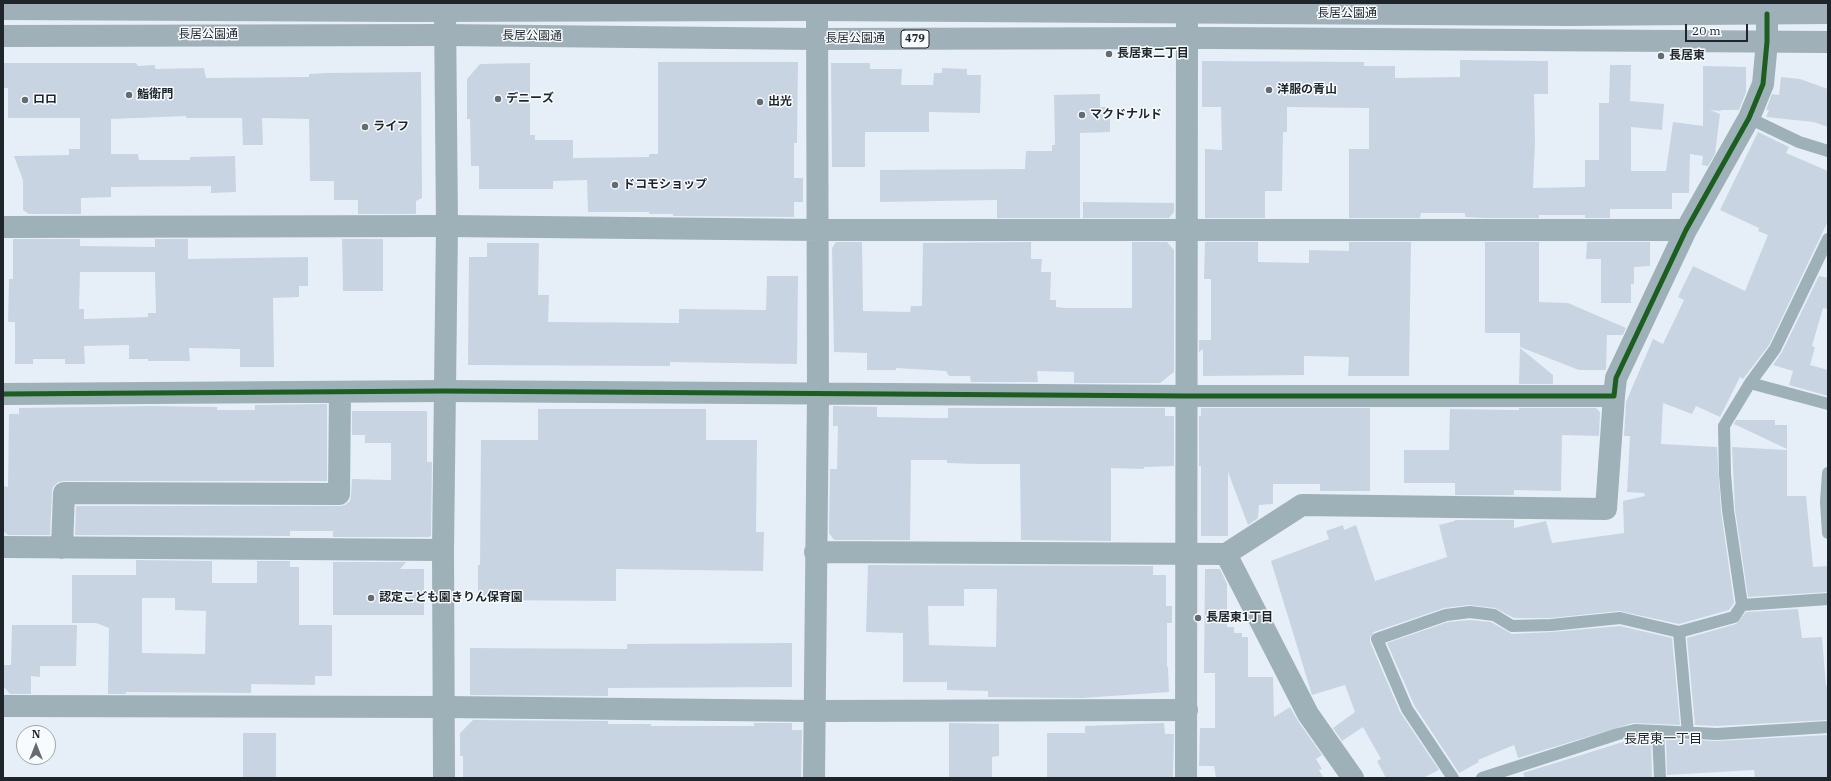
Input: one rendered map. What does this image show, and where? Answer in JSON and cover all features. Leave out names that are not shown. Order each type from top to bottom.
[{"type":"highway","name":"長居公園通","points":[[3,9],[445,7],[1568,16],[1828,14]]},
{"type":"highway","name":"長居公園通","points":[[3,36],[445,35],[816,39],[1187,38],[1828,42]]},
{"type":"street","points":[[444,778],[445,707],[443,550],[447,226],[445,7]]},
{"type":"street","points":[[814,778],[815,552],[818,394],[816,10]]},
{"type":"street","points":[[1186,778],[1185,396],[1187,12]]},
{"type":"street","points":[[815,552],[1226,554],[1302,505],[1606,509],[1616,378],[1686,230],[1749,118],[1763,84],[1767,42],[1767,14]]},
{"type":"street","points":[[3,227],[447,226],[818,230],[1686,230]]},
{"type":"street","points":[[3,394],[444,390],[1185,396],[1614,396]]},
{"type":"street","points":[[62,548],[64,493],[339,494],[340,392]]},
{"type":"street","points":[[3,548],[443,550]]},
{"type":"street","points":[[1226,554],[1308,714],[1353,778]]},
{"type":"street","points":[[3,706],[445,707],[814,711],[1186,710]]},
{"type":"lane","points":[[1749,118],[1800,142],[1828,151]]},
{"type":"lane","points":[[1453,778],[1406,709],[1377,639],[1446,615],[1470,612],[1494,615],[1512,626],[1551,625],[1620,618],[1679,632],[1734,617],[1742,605],[1728,510],[1725,474],[1724,426],[1750,383],[1775,349],[1828,239]]},
{"type":"lane","points":[[1750,383],[1828,404]]},
{"type":"lane","points":[[1828,473],[1826,502],[1828,533]]},
{"type":"lane","points":[[1742,605],[1828,599]]},
{"type":"lane","points":[[1679,632],[1688,733]]},
{"type":"lane","points":[[1482,778],[1618,734],[1635,730],[1717,734],[1828,727]]},
{"type":"lane","points":[[1658,731],[1660,778]]},
{"type":"building","points":[[1460,60],[1548,61],[1548,94],[1534,94],[1535,141],[1533,188],[1585,187],[1585,160],[1599,160],[1599,103],[1609,103],[1610,65],[1631,65],[1630,101],[1664,104],[1662,130],[1631,127],[1631,171],[1666,171],[1673,122],[1703,126],[1703,66],[1746,67],[1746,92],[1739,110],[1710,110],[1720,114],[1715,154],[1708,166],[1702,165],[1703,156],[1690,154],[1689,193],[1672,193],[1672,209],[1610,209],[1610,218],[1585,218],[1585,215],[1539,215],[1539,218],[1486,218],[1465,217],[1465,213],[1421,213],[1420,218],[1349,218],[1349,149],[1369,149],[1369,108],[1287,107],[1287,132],[1283,132],[1282,191],[1265,191],[1265,218],[1205,218],[1205,149],[1222,150],[1221,107],[1202,107],[1202,61],[1364,62],[1364,66],[1395,66],[1395,78],[1460,77]]},
{"type":"building","points":[[658,62],[798,62],[797,143],[794,143],[794,178],[803,178],[803,202],[794,202],[794,217],[673,216],[673,214],[649,214],[649,212],[588,212],[587,180],[553,181],[553,189],[479,189],[479,166],[471,166],[470,119],[467,119],[467,79],[480,64],[530,63],[530,135],[535,135],[535,140],[573,140],[573,158],[649,157],[649,154],[658,154]]},
{"type":"building","points":[[4,63],[136,63],[138,66],[155,65],[155,69],[204,68],[206,78],[309,77],[309,74],[327,73],[421,72],[422,198],[416,201],[416,214],[358,214],[358,200],[334,200],[334,181],[310,181],[309,119],[262,118],[263,145],[243,145],[242,118],[186,118],[186,116],[111,119],[111,154],[138,154],[139,160],[190,160],[190,157],[235,156],[236,192],[211,193],[211,186],[111,187],[111,197],[81,198],[81,214],[29,214],[23,210],[23,180],[14,156],[69,155],[69,149],[80,149],[80,118],[8,118],[8,88],[4,88]]},
{"type":"building","points":[[831,63],[870,63],[870,69],[902,69],[901,85],[933,85],[934,73],[942,73],[942,68],[967,69],[967,75],[981,75],[980,113],[929,112],[929,132],[865,132],[865,167],[832,167]]},
{"type":"building","points":[[1781,77],[1800,79],[1828,89],[1828,127],[1814,122],[1766,117],[1769,110],[1766,110],[1772,94],[1779,95]]},
{"type":"building","points":[[1100,94],[1100,107],[1110,107],[1110,132],[1080,133],[1080,218],[997,218],[997,200],[880,202],[880,170],[1025,169],[1026,151],[1052,151],[1052,145],[1055,145],[1054,95]]},
{"type":"building","points":[[1758,132],[1789,147],[1786,153],[1828,171],[1828,221],[1769,345],[1743,379],[1740,377],[1720,417],[1696,406],[1692,414],[1663,403],[1661,444],[1717,447],[1721,511],[1734,603],[1729,610],[1679,624],[1619,611],[1551,618],[1514,618],[1495,608],[1469,605],[1444,608],[1374,632],[1370,638],[1370,642],[1400,712],[1439,770],[1423,778],[1386,778],[1377,761],[1381,759],[1363,727],[1342,741],[1333,728],[1355,712],[1345,685],[1312,695],[1271,561],[1329,539],[1326,531],[1343,525],[1344,530],[1356,525],[1375,581],[1447,557],[1439,525],[1455,520],[1514,520],[1514,528],[1546,521],[1552,543],[1624,533],[1623,501],[1645,496],[1644,493],[1627,492],[1630,436],[1624,436],[1626,402],[1653,339],[1663,344],[1684,300],[1678,297],[1693,266],[1745,291],[1768,235],[1758,231],[1759,228],[1720,210]]},
{"type":"building","points":[[1083,202],[1174,203],[1174,212],[1169,218],[1083,218]]},
{"type":"building","points":[[13,239],[80,239],[80,246],[155,247],[155,239],[188,239],[188,259],[308,257],[308,286],[299,286],[299,297],[273,298],[274,367],[240,367],[240,349],[189,348],[190,361],[148,361],[148,359],[129,359],[129,345],[84,346],[85,364],[65,364],[65,359],[33,359],[33,364],[15,364],[15,322],[8,322],[9,279],[13,279]],"holes":[[[80,272],[155,272],[156,313],[148,313],[148,317],[84,319],[84,309],[79,309]]]},
{"type":"building","points":[[342,239],[383,239],[383,291],[343,291]]},
{"type":"building","points":[[836,242],[862,242],[863,311],[910,312],[911,306],[922,306],[923,243],[1031,242],[1031,259],[1042,259],[1041,272],[1051,272],[1050,300],[1056,300],[1056,307],[1132,308],[1132,242],[1167,242],[1174,250],[1174,372],[1160,383],[1074,383],[1074,372],[1037,371],[1038,382],[971,382],[970,376],[949,376],[946,371],[896,368],[896,370],[867,370],[867,353],[834,352],[832,248]]},
{"type":"building","points":[[1205,242],[1258,242],[1258,262],[1309,263],[1309,250],[1349,251],[1349,242],[1411,242],[1409,376],[1348,376],[1349,357],[1304,356],[1304,375],[1203,376],[1203,349],[1199,352],[1199,340],[1211,340],[1211,279],[1204,279]]},
{"type":"building","points":[[1485,242],[1539,242],[1539,302],[1568,303],[1626,328],[1623,335],[1607,335],[1606,370],[1579,370],[1520,347],[1520,333],[1485,333]]},
{"type":"building","points":[[1587,242],[1650,242],[1650,266],[1634,267],[1634,284],[1631,284],[1631,303],[1601,303],[1601,259],[1586,259]]},
{"type":"building","points":[[487,243],[539,243],[538,295],[549,295],[548,322],[679,323],[679,309],[766,310],[767,276],[798,276],[797,364],[670,362],[670,366],[468,365],[469,257],[487,257]]},
{"type":"building","points":[[1819,276],[1828,278],[1828,309],[1823,308],[1812,346],[1815,347],[1810,365],[1828,370],[1828,396],[1789,385],[1793,371],[1773,365],[1782,352]]},
{"type":"building","points":[[1520,348],[1553,375],[1553,384],[1519,384]]},
{"type":"building","points":[[327,404],[327,481],[64,481],[58,482],[53,487],[50,535],[8,535],[3,531],[3,486],[8,487],[9,414],[19,414],[19,408],[149,406],[217,407],[217,410],[255,410],[255,405]]},
{"type":"building","points":[[833,406],[877,407],[877,417],[931,418],[948,418],[948,408],[1165,408],[1165,416],[1174,416],[1174,466],[1144,467],[1144,469],[1111,468],[1111,541],[1021,540],[1020,464],[947,463],[947,460],[911,460],[910,540],[834,540],[829,533],[830,469],[837,469],[838,426],[833,426]]},
{"type":"building","points":[[1201,408],[1370,408],[1370,491],[1320,491],[1320,484],[1273,484],[1273,504],[1259,505],[1258,518],[1248,525],[1228,472],[1228,536],[1201,536],[1199,416],[1201,416]]},
{"type":"building","points":[[1519,408],[1596,408],[1600,412],[1599,436],[1562,435],[1561,491],[1514,490],[1514,495],[1455,495],[1455,483],[1404,483],[1404,450],[1449,450],[1450,409],[1519,410]]},
{"type":"building","points":[[538,409],[706,409],[706,440],[757,440],[756,532],[764,532],[763,571],[616,569],[616,601],[478,600],[478,565],[480,565],[481,440],[538,440]]},
{"type":"building","points":[[352,411],[427,411],[427,462],[432,462],[431,536],[333,537],[333,531],[290,531],[290,536],[75,535],[76,506],[345,505],[350,501],[352,479],[391,480],[391,443],[365,443],[365,435],[352,435]]},
{"type":"building","points":[[1736,420],[1775,420],[1775,425],[1787,425],[1787,449],[1734,424]]},
{"type":"building","points":[[1732,447],[1787,450],[1787,496],[1806,496],[1813,567],[1828,566],[1828,592],[1748,597],[1735,509]]},
{"type":"building","points":[[136,560],[212,561],[212,583],[257,583],[257,561],[290,561],[290,567],[299,567],[299,625],[332,625],[332,676],[315,676],[315,685],[251,684],[251,693],[126,692],[126,694],[108,694],[109,628],[96,623],[72,623],[72,575],[136,575]],"holes":[[[142,598],[175,598],[175,610],[206,611],[205,654],[142,653]]]},
{"type":"building","points":[[333,562],[406,562],[400,569],[424,569],[424,615],[333,615]]},
{"type":"building","points":[[868,565],[1153,566],[1153,575],[1166,575],[1166,606],[1172,606],[1172,623],[1167,623],[1167,667],[1169,692],[1082,698],[988,697],[988,691],[947,690],[947,682],[903,682],[903,633],[866,632]],"holes":[[[964,589],[997,589],[996,647],[929,645],[928,606],[964,606]]]},
{"type":"building","points":[[1205,569],[1220,569],[1227,584],[1227,627],[1234,627],[1234,633],[1242,633],[1242,637],[1248,637],[1248,677],[1273,677],[1274,717],[1290,707],[1322,755],[1316,759],[1322,769],[1319,770],[1324,778],[1216,778],[1214,766],[1199,766],[1200,728],[1215,728],[1215,673],[1204,673]]},
{"type":"building","points":[[1798,609],[1802,638],[1822,637],[1826,686],[1828,686],[1828,720],[1717,726],[1695,725],[1687,638],[1736,624],[1746,612]]},
{"type":"building","points":[[1470,620],[1491,622],[1512,634],[1620,626],[1672,638],[1680,725],[1633,723],[1518,758],[1514,745],[1478,760],[1479,762],[1459,773],[1414,705],[1387,643],[1448,622]]},
{"type":"building","points":[[12,625],[77,625],[76,666],[40,666],[40,677],[31,676],[31,694],[10,694],[3,686],[3,665],[11,665]]},
{"type":"building","points":[[792,643],[792,687],[608,688],[608,696],[470,695],[470,648],[627,649],[627,644]]},
{"type":"building","points":[[473,720],[608,721],[608,724],[651,724],[651,726],[754,726],[754,723],[792,723],[792,730],[802,730],[801,778],[463,778],[463,756],[460,756],[460,733]]},
{"type":"building","points":[[949,723],[999,724],[999,756],[992,757],[992,778],[949,778]]},
{"type":"building","points":[[1164,723],[1165,734],[1174,734],[1173,778],[1047,778],[1047,733],[1085,733],[1085,726]]},
{"type":"building","points":[[243,733],[276,733],[276,778],[243,778]]},
{"type":"building","points":[[1828,735],[1828,778],[1755,778],[1754,770],[1667,775],[1666,739],[1717,741]]},
{"type":"building","points":[[1636,738],[1651,738],[1652,778],[1525,778],[1523,773]]},
{"type":"cycle path","points":[[3,394],[444,391],[1185,396],[1614,396],[1616,378],[1686,230],[1749,118],[1763,84],[1767,42],[1767,14]]},
{"type":"place","name":"長居東二丁目","points":[[1109,54]]},
{"type":"place","name":"長居東","points":[[1661,56]]},
{"type":"place","name":"洋服の青山","points":[[1269,90]]},
{"type":"place","name":"鮨衛門","points":[[129,95]]},
{"type":"place","name":"デニーズ","points":[[498,99]]},
{"type":"place","name":"ロロ","points":[[25,100]]},
{"type":"place","name":"出光","points":[[760,102]]},
{"type":"place","name":"マクドナルド","points":[[1082,115]]},
{"type":"place","name":"ライフ","points":[[365,127]]},
{"type":"place","name":"ドコモショップ","points":[[615,185]]},
{"type":"place","name":"認定こども園きりん保育園","points":[[371,598]]},
{"type":"place","name":"長居東1丁目","points":[[1198,618]]},
{"type":"district","name":"長居東一丁目","points":[[1663,739]]}]
